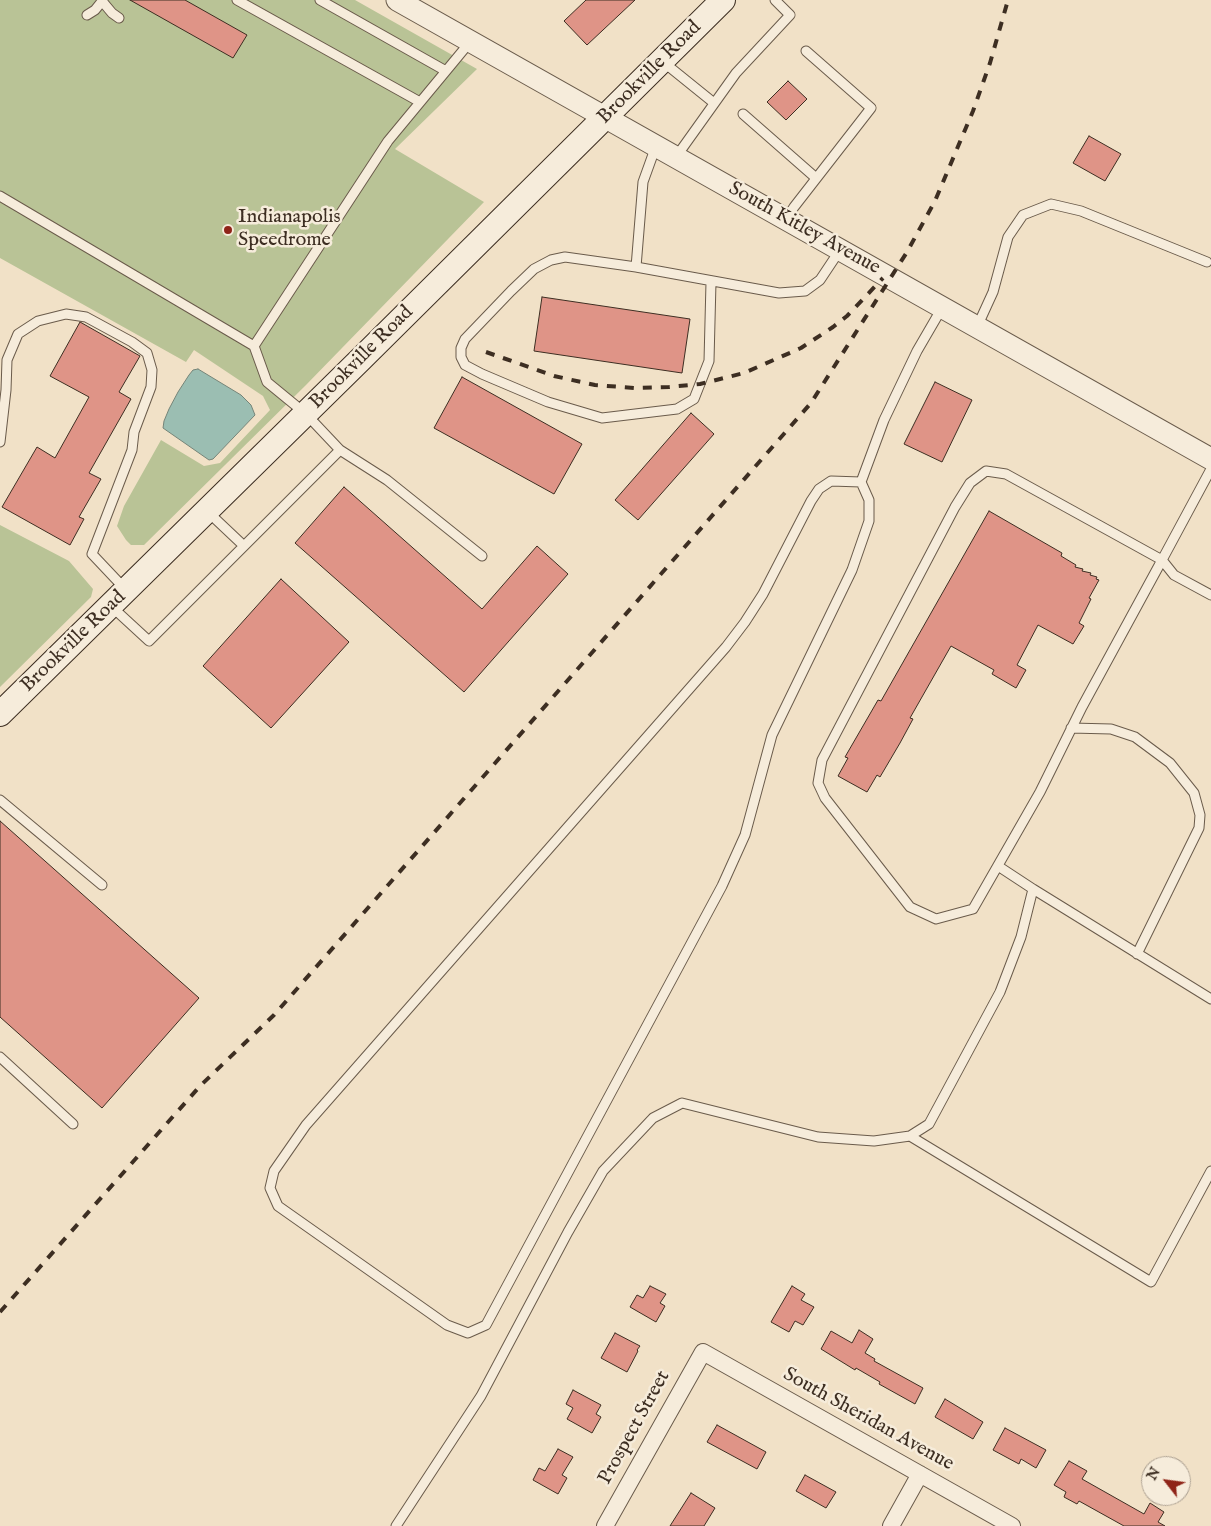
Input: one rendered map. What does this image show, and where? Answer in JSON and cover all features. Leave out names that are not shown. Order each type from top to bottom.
[{"type":"main road","name":"Brookville Road","points":[[0,714],[306,414],[723,0]]},
{"type":"street","name":"South Kitley Avenue","points":[[402,1],[471,42],[1211,459]]},
{"type":"street","name":"South Sheridan Avenue","points":[[703,1352],[1012,1526]]},
{"type":"street","name":"Prospect Street","points":[[604,1526],[703,1352]]},
{"type":"street","points":[[891,1526],[920,1474]]},
{"type":"lane","points":[[87,15],[95,10],[102,0],[112,13],[119,18]]},
{"type":"lane","points":[[237,0],[420,102]]},
{"type":"lane","points":[[320,0],[446,71]]},
{"type":"lane","points":[[676,157],[736,73],[790,15],[775,0]]},
{"type":"lane","points":[[254,346],[388,141],[471,42]]},
{"type":"lane","points":[[786,220],[871,108],[806,51]]},
{"type":"lane","points":[[662,61],[714,103]]},
{"type":"lane","points":[[743,114],[816,178]]},
{"type":"lane","points":[[636,267],[644,182],[656,146]]},
{"type":"lane","points":[[0,196],[254,346],[267,382],[306,414],[340,450],[387,480],[482,556]]},
{"type":"lane","points":[[977,327],[993,292],[1008,237],[1024,215],[1051,204],[1081,211],[1207,262]]},
{"type":"lane","points":[[711,282],[709,361],[694,399],[676,409],[602,418],[548,402],[482,374],[465,365],[461,357],[461,348],[465,339],[534,269],[550,260],[565,257],[636,267],[779,293],[805,291],[820,280],[840,250]]},
{"type":"lane","points":[[861,482],[831,481],[819,489],[763,594],[726,647],[306,1125],[274,1171],[270,1188],[278,1206],[447,1325],[468,1333],[486,1326],[722,886],[745,835],[772,735],[852,570],[863,540],[869,521],[869,500],[861,482],[884,420],[917,351],[942,307]]},
{"type":"lane","points":[[0,442],[6,390],[7,360],[18,334],[38,321],[66,314],[86,316],[132,342],[147,353],[152,370],[151,387],[134,432],[132,450],[92,554],[149,642],[340,450]]},
{"type":"lane","points":[[1211,468],[1162,560],[1072,728],[1040,792],[973,909],[936,920],[910,907],[826,798],[818,783],[822,760],[955,506],[970,483],[986,472],[1006,474],[1162,560],[1174,575],[1211,595]]},
{"type":"lane","points":[[207,511],[244,546]]},
{"type":"lane","points":[[1072,728],[1111,729],[1135,737],[1170,763],[1194,793],[1200,815],[1199,828],[1136,954]]},
{"type":"lane","points":[[0,800],[102,885]]},
{"type":"lane","points":[[998,866],[1211,1000]]},
{"type":"lane","points":[[396,1526],[481,1396],[602,1171],[653,1118],[682,1103],[818,1137],[874,1141],[910,1136],[929,1124],[1000,992],[1021,937],[1033,889]]},
{"type":"lane","points":[[0,1057],[73,1124]]},
{"type":"lane","points":[[910,1136],[1151,1282],[1211,1171]]},
{"type":"green space","name":"Indianapolis Speedrome","points":[[0,0],[355,0],[477,69],[395,149],[484,202],[306,385],[144,545],[131,545],[117,526],[124,506],[161,440],[204,466],[220,463],[270,410],[263,396],[194,350],[186,362],[0,258]]},
{"type":"green space","points":[[0,525],[69,561],[93,589],[91,597],[0,687]]},
{"type":"water","points":[[198,369],[241,395],[251,405],[255,415],[213,459],[209,460],[163,428],[169,409],[178,392],[193,370]]},
{"type":"building","points":[[130,0],[185,0],[247,35],[233,58]]},
{"type":"building","points":[[586,0],[635,0],[587,45],[564,21]]},
{"type":"building","points":[[788,81],[807,99],[786,120],[767,102]]},
{"type":"building","points":[[1089,136],[1121,154],[1105,181],[1073,163]]},
{"type":"building","points":[[542,297],[690,319],[682,373],[534,351]]},
{"type":"building","points":[[80,322],[140,356],[119,392],[131,399],[89,473],[101,479],[79,517],[84,519],[70,545],[2,507],[37,447],[55,458],[89,397],[50,376]]},
{"type":"building","points":[[462,377],[582,444],[554,494],[434,428]]},
{"type":"building","points":[[935,382],[972,400],[942,462],[904,444]]},
{"type":"building","points":[[691,413],[714,434],[638,520],[615,500]]},
{"type":"building","points":[[344,487],[482,609],[537,546],[568,574],[464,692],[295,543]]},
{"type":"building","points":[[989,511],[1062,553],[1061,556],[1076,565],[1075,567],[1097,577],[1096,579],[1099,580],[1079,623],[1084,626],[1073,644],[1038,625],[1017,665],[1026,670],[1016,688],[992,674],[994,670],[951,646],[910,718],[913,719],[900,743],[880,777],[877,775],[867,792],[838,776],[848,758],[845,757],[878,700],[881,701]]},
{"type":"building","points":[[281,579],[349,642],[271,728],[203,666]]},
{"type":"building","points":[[0,821],[199,998],[102,1108],[0,1017]]},
{"type":"building","points":[[650,1286],[666,1294],[660,1303],[665,1306],[656,1322],[630,1307],[637,1295],[643,1298]]},
{"type":"building","points":[[792,1286],[805,1294],[801,1300],[814,1307],[803,1325],[795,1321],[789,1332],[771,1322]]},
{"type":"building","points":[[859,1330],[873,1339],[865,1353],[875,1359],[874,1361],[923,1388],[915,1404],[821,1349],[831,1331],[852,1343]]},
{"type":"building","points":[[615,1333],[640,1346],[627,1372],[601,1358]]},
{"type":"building","points":[[573,1390],[601,1405],[596,1414],[601,1417],[592,1433],[567,1419],[573,1408],[566,1404]]},
{"type":"building","points":[[945,1399],[983,1422],[973,1439],[935,1417]]},
{"type":"building","points":[[717,1425],[766,1452],[757,1469],[707,1442]]},
{"type":"building","points":[[1005,1428],[1046,1450],[1036,1468],[1021,1459],[1019,1464],[993,1450]]},
{"type":"building","points":[[558,1449],[573,1457],[562,1475],[567,1478],[558,1494],[533,1480],[539,1468],[545,1471]]},
{"type":"building","points":[[1069,1461],[1087,1471],[1082,1479],[1144,1514],[1148,1506],[1155,1506],[1164,1512],[1158,1522],[1165,1526],[1124,1526],[1079,1501],[1077,1504],[1064,1497],[1066,1492],[1054,1485]]},
{"type":"building","points":[[805,1475],[836,1492],[826,1508],[796,1491]]},
{"type":"building","points":[[691,1493],[715,1508],[704,1526],[670,1526]]},
{"type":"railway","points":[[0,1312],[200,1086],[274,1015],[811,403],[907,252],[935,201],[973,111],[990,63],[1008,0]]},
{"type":"railway","points":[[486,352],[554,376],[595,385],[635,388],[700,384],[744,373],[801,348],[847,316],[883,278]]},
{"type":"place","name":"Indianapolis Speedrome","points":[[228,230]]}]
